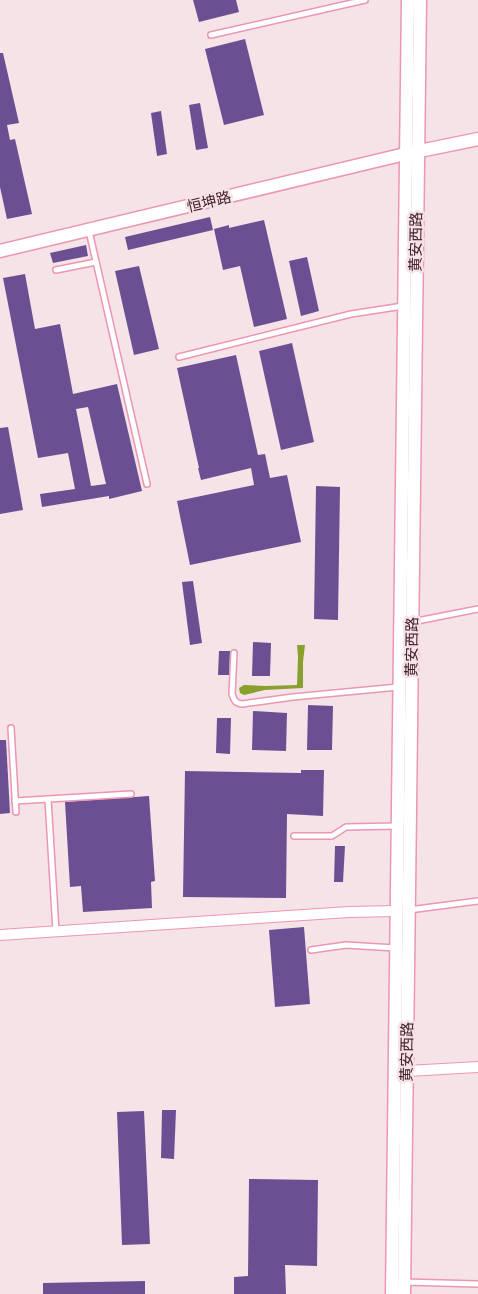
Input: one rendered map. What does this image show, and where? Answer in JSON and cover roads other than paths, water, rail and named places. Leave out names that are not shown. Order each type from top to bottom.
[{"type":"street","name":"黄安西路","points":[[392,1294],[396,948],[403,911],[412,622],[411,153],[408,0]]},
{"type":"street","name":"黄安西路","points":[[404,1288],[407,1071],[403,911],[397,826],[404,306],[420,0]]},
{"type":"street","name":"恒坤路","points":[[0,251],[478,138]]},
{"type":"street","points":[[0,935],[349,912],[403,911]]},
{"type":"street","points":[[407,1071],[478,1067]]},
{"type":"lane","points":[[211,35],[365,0]]},
{"type":"lane","points":[[89,230],[148,484]]},
{"type":"lane","points":[[56,270],[96,262]]},
{"type":"lane","points":[[179,357],[351,314],[404,306]]},
{"type":"lane","points":[[412,622],[478,609]]},
{"type":"lane","points":[[234,653],[232,694],[237,703],[399,687]]},
{"type":"lane","points":[[11,728],[16,812]]},
{"type":"lane","points":[[15,801],[131,794]]},
{"type":"lane","points":[[48,799],[56,931]]},
{"type":"lane","points":[[294,836],[332,836],[346,827],[397,826]]},
{"type":"lane","points":[[403,911],[478,901]]},
{"type":"lane","points":[[311,950],[346,945],[396,948]]},
{"type":"lane","points":[[404,1288],[478,1284]]}]
